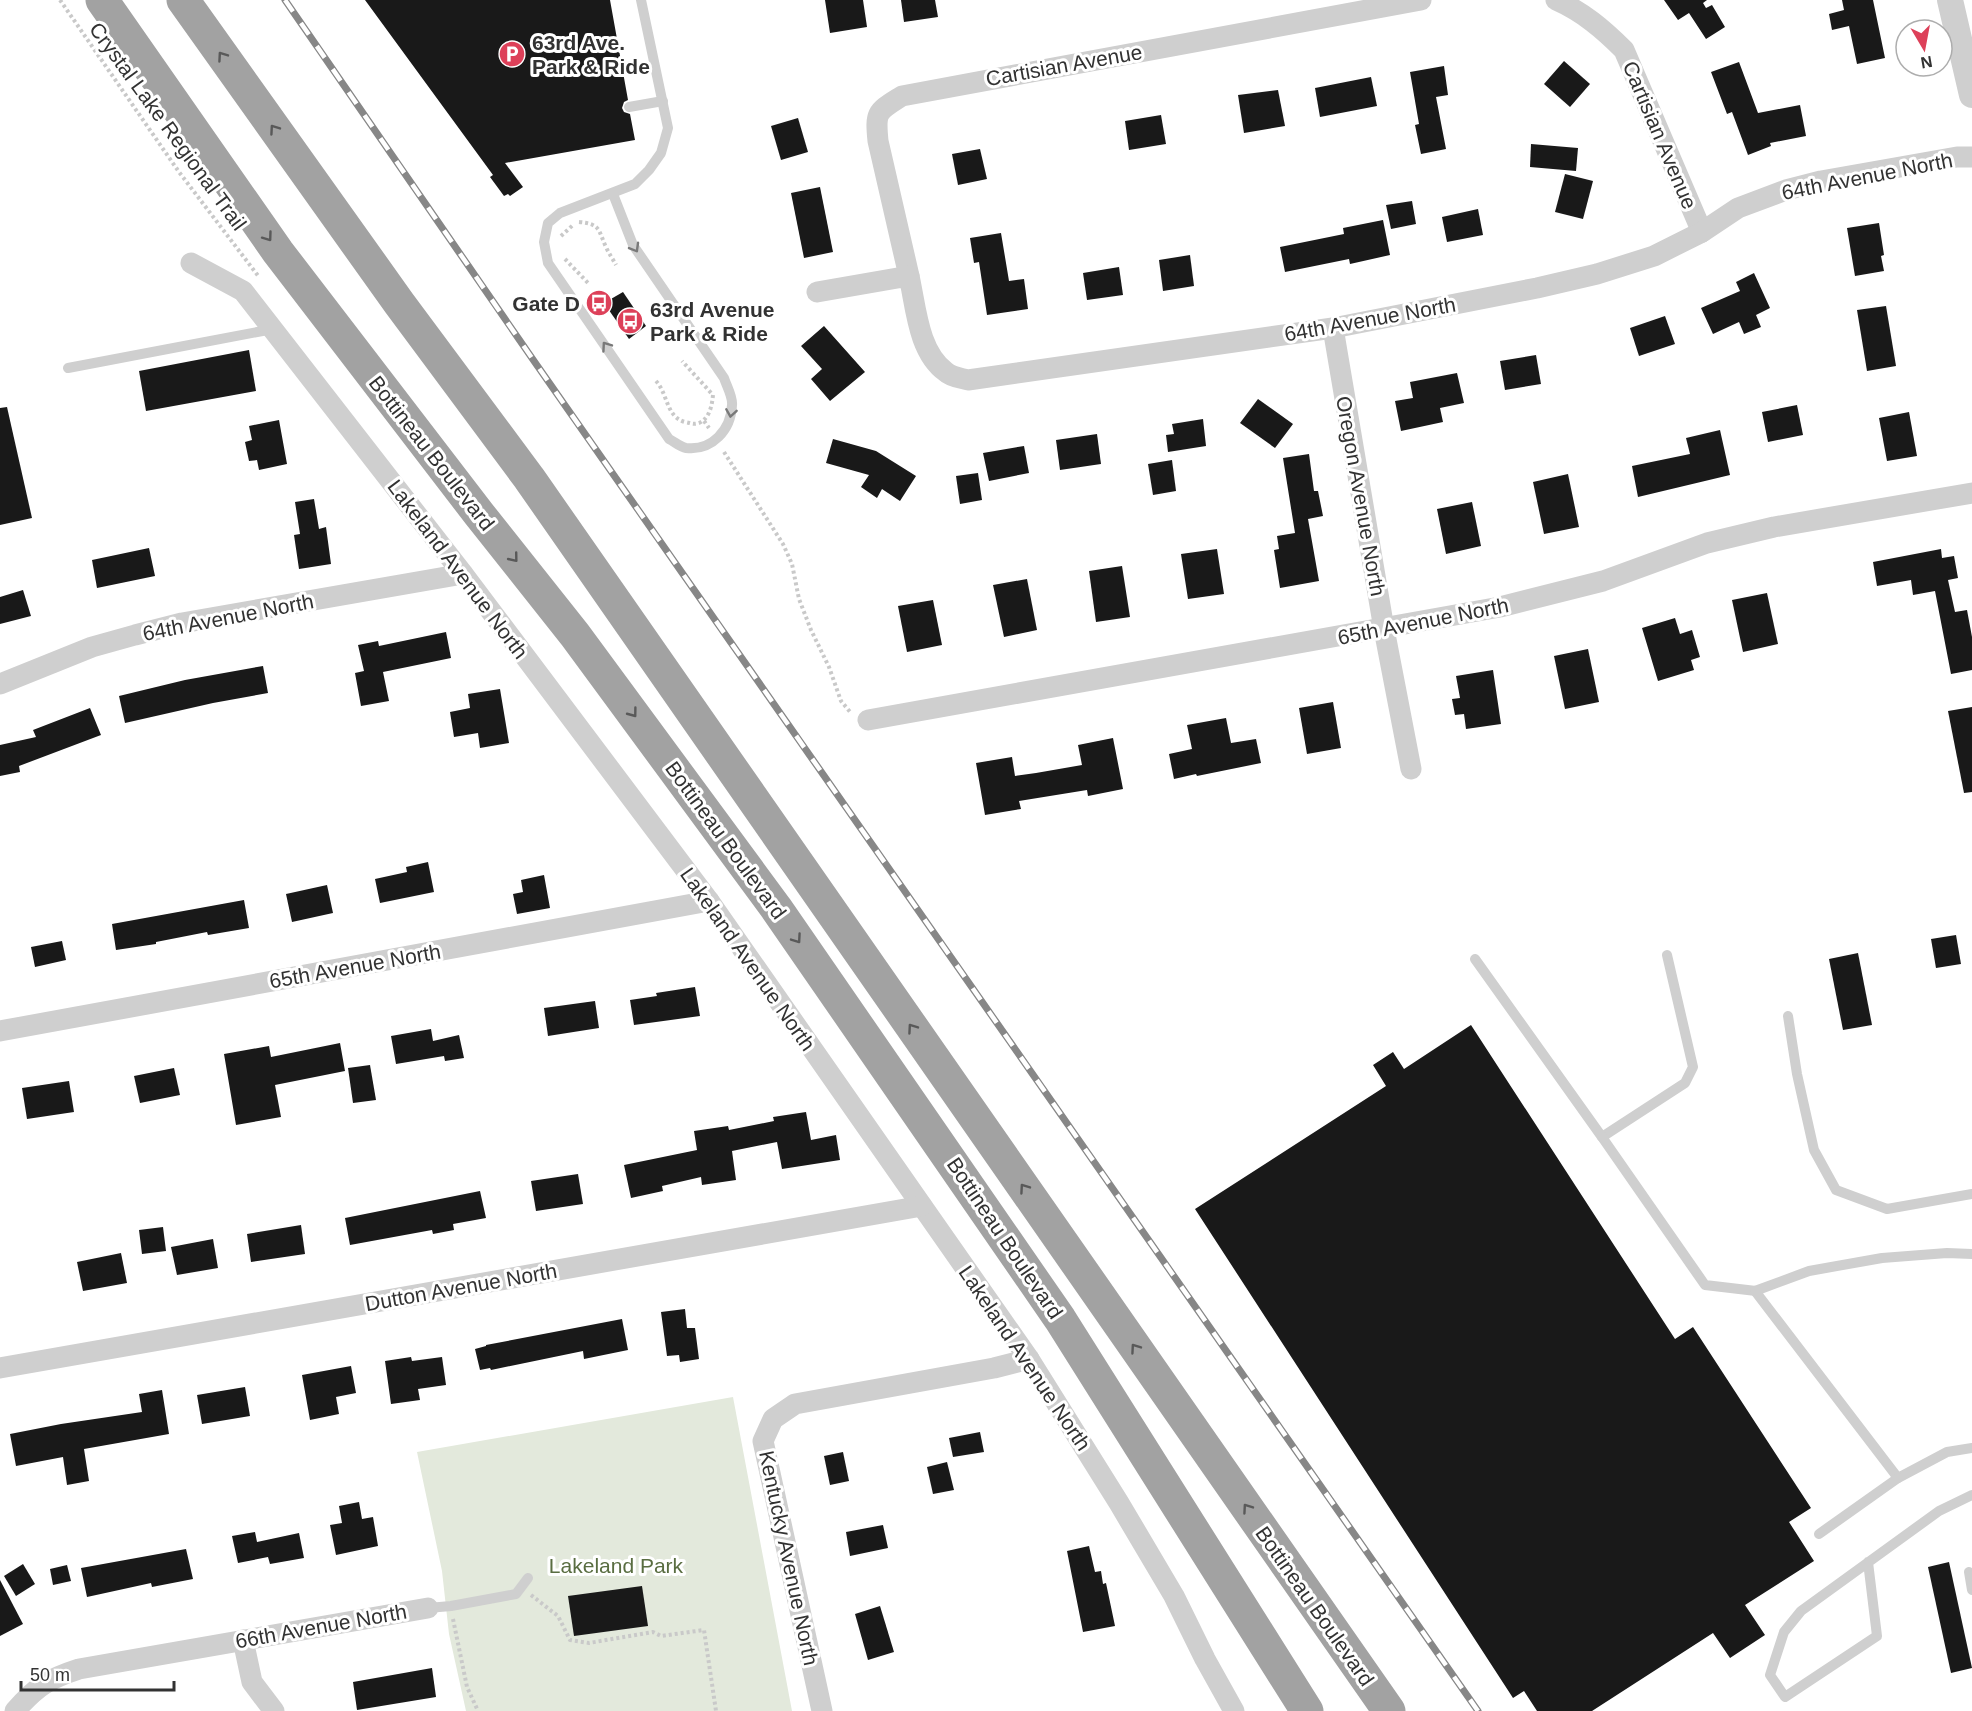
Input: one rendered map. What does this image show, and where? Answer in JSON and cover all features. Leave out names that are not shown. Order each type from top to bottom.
[{"type":"highway","name":"Bottineau Boulevard","points":[[102,0],[278,252],[575,635],[776,908],[1060,1319],[1307,1711]]},
{"type":"highway","name":"Bottineau Boulevard","points":[[183,0],[399,303],[529,478],[1389,1711]]},
{"type":"street","name":"Cartisian Avenue","points":[[909,276],[878,141],[876,121],[880,110],[902,96],[1421,0]]},
{"type":"street","name":"Cartisian Avenue","points":[[1556,0],[1602,27],[1624,50],[1702,232]]},
{"type":"street","points":[[1950,0],[1972,96]]},
{"type":"street","name":"64th Avenue North","points":[[909,276],[925,344],[934,362],[947,374],[968,380],[1332,328],[1537,288],[1597,274],[1654,256],[1702,232],[1738,208],[1786,190],[1821,181],[1957,157],[1972,157]]},
{"type":"street","name":"Lakeland Avenue North","points":[[191,262],[243,291],[463,574],[709,901],[1029,1359],[1174,1596],[1234,1711]]},
{"type":"street","points":[[817,292],[909,276]]},
{"type":"street","name":"Oregon Avenue North","points":[[1332,328],[1384,629],[1411,769]]},
{"type":"street","name":"65th Avenue North","points":[[868,720],[1384,629],[1555,594],[1603,581],[1707,543],[1774,527],[1972,493]]},
{"type":"street","name":"64th Avenue North","points":[[0,684],[92,647],[144,632],[182,623],[463,574]]},
{"type":"street","name":"65th Avenue North","points":[[0,1032],[709,901]]},
{"type":"street","name":"Dutton Avenue North","points":[[0,1368],[922,1206]]},
{"type":"street","name":"Kentucky Avenue North","points":[[822,1711],[763,1441],[773,1419],[795,1404],[994,1368],[1029,1359]]},
{"type":"street","name":"66th Avenue North","points":[[15,1711],[31,1692],[53,1678],[70,1672],[428,1608]]},
{"type":"street","points":[[243,1640],[252,1682],[274,1711]]},
{"type":"lane","points":[[613,194],[633,245],[724,378],[733,402],[730,423],[716,440],[699,448],[684,448],[669,439],[548,263],[544,242],[549,223],[560,213],[635,184],[650,170],[661,153],[668,128],[641,0]]},
{"type":"lane","points":[[629,108],[663,101]]},
{"type":"lane","points":[[68,368],[273,329]]},
{"type":"lane","points":[[1602,1137],[1685,1083],[1693,1067],[1667,955]]},
{"type":"lane","points":[[1475,959],[1705,1285],[1756,1291],[1809,1271],[1882,1258],[1947,1253],[1972,1254]]},
{"type":"lane","points":[[1788,1016],[1797,1074],[1814,1150],[1836,1190],[1887,1209],[1972,1194]]},
{"type":"lane","points":[[1756,1291],[1898,1478]]},
{"type":"lane","points":[[1819,1534],[1898,1478],[1947,1452],[1972,1448]]},
{"type":"lane","points":[[1868,1562],[1877,1636],[1785,1697],[1770,1675],[1784,1632],[1801,1611],[1868,1562],[1940,1511],[1972,1495]]},
{"type":"lane","points":[[1969,1572],[1972,1590]]},
{"type":"lane","points":[[428,1608],[516,1594],[528,1578]]},
{"type":"path","name":"Crystal Lake Regional Trail","points":[[60,0],[179,172],[254,269]]},
{"type":"path","points":[[559,238],[578,222],[590,223],[600,229],[616,266]]},
{"type":"path","points":[[560,255],[585,277],[589,284]]},
{"type":"path","points":[[656,381],[662,388],[670,411],[678,420],[695,424],[704,421],[712,406],[713,395],[682,361]]},
{"type":"path","points":[[704,421],[783,544],[792,564],[800,599],[811,630],[829,667],[841,701],[851,713],[868,720]]},
{"type":"path","points":[[521,1588],[558,1616],[570,1640],[589,1643],[653,1632],[661,1636],[704,1630],[716,1711]]},
{"type":"path","points":[[451,1606],[468,1687],[478,1711]]},
{"type":"green space","name":"Lakeland Park","points":[[733,1397],[792,1711],[466,1711],[449,1634],[442,1571],[417,1452]]},
{"type":"building","name":"63rd Ave. Park & Ride","points":[[365,0],[610,0],[628,100],[624,102],[622,108],[624,112],[630,114],[635,140],[505,163],[523,187],[510,196],[508,194],[504,196],[490,177],[493,175]]},
{"type":"building","points":[[825,0],[863,0],[867,27],[830,33]]},
{"type":"building","points":[[901,0],[935,0],[938,17],[904,22]]},
{"type":"building","points":[[1664,0],[1707,0],[1703,3],[1706,8],[1712,5],[1725,27],[1706,39],[1689,13],[1678,20]]},
{"type":"building","points":[[1842,0],[1873,0],[1885,58],[1857,64],[1849,26],[1832,30],[1829,14],[1844,10]]},
{"type":"building","points":[[1564,61],[1590,84],[1570,107],[1544,84]]},
{"type":"building","points":[[1739,62],[1758,113],[1800,105],[1806,136],[1770,143],[1771,146],[1748,155],[1732,112],[1727,114],[1711,72]]},
{"type":"building","points":[[1444,66],[1448,95],[1436,97],[1446,149],[1421,154],[1415,125],[1419,124],[1410,72]]},
{"type":"building","points":[[1371,77],[1377,106],[1320,117],[1315,88]]},
{"type":"building","points":[[1278,90],[1285,126],[1244,133],[1238,95]]},
{"type":"building","points":[[1161,115],[1166,144],[1129,150],[1125,121]]},
{"type":"building","points":[[798,118],[808,152],[781,160],[771,126]]},
{"type":"building","points":[[1531,144],[1578,148],[1576,171],[1530,167]]},
{"type":"building","points":[[980,149],[987,179],[958,185],[952,154]]},
{"type":"building","points":[[1565,174],[1593,181],[1583,219],[1555,212]]},
{"type":"building","points":[[820,187],[833,252],[804,258],[791,193]]},
{"type":"building","points":[[1412,201],[1416,224],[1391,229],[1386,205]]},
{"type":"building","points":[[1478,209],[1483,235],[1447,242],[1442,217]]},
{"type":"building","points":[[1383,220],[1390,255],[1350,264],[1349,259],[1285,272],[1280,247],[1344,234],[1343,228]]},
{"type":"building","points":[[1879,223],[1884,271],[1855,276],[1847,228]]},
{"type":"building","points":[[1001,233],[1009,281],[1024,279],[1028,309],[987,315],[979,262],[974,263],[970,238]]},
{"type":"building","points":[[1190,255],[1194,286],[1163,291],[1159,260]]},
{"type":"building","points":[[1119,267],[1123,295],[1087,300],[1083,273]]},
{"type":"building","points":[[1754,273],[1770,308],[1756,315],[1761,327],[1744,334],[1739,322],[1713,334],[1701,308],[1740,291],[1736,282]]},
{"type":"building","name":"63rd Avenue Park & Ride","points":[[623,292],[646,326],[629,339],[604,303]]},
{"type":"building","points":[[1886,306],[1896,366],[1867,371],[1857,310]]},
{"type":"building","points":[[1665,316],[1675,344],[1639,356],[1630,328]]},
{"type":"building","points":[[824,326],[865,372],[830,401],[811,379],[822,369],[801,346]]},
{"type":"building","points":[[249,350],[256,391],[146,411],[139,371]]},
{"type":"building","points":[[1536,355],[1541,384],[1505,390],[1500,361]]},
{"type":"building","points":[[1457,373],[1464,403],[1440,408],[1443,422],[1401,431],[1395,401],[1413,398],[1410,382]]},
{"type":"building","points":[[1258,399],[1293,424],[1275,448],[1240,423]]},
{"type":"building","points":[[1797,405],[1803,435],[1768,442],[1762,412]]},
{"type":"building","points":[[7,407],[32,518],[0,525],[0,408]]},
{"type":"building","points":[[1909,412],[1917,456],[1887,461],[1879,418]]},
{"type":"building","points":[[1203,419],[1206,446],[1168,452],[1166,435],[1174,434],[1172,424]]},
{"type":"building","points":[[279,420],[287,464],[259,470],[257,460],[249,461],[245,442],[252,440],[249,426]]},
{"type":"building","points":[[1720,430],[1730,475],[1638,497],[1632,466],[1690,454],[1686,438]]},
{"type":"building","points":[[1097,434],[1101,464],[1060,470],[1056,440]]},
{"type":"building","points":[[833,439],[876,451],[916,476],[900,501],[882,489],[877,498],[861,487],[869,475],[826,463]]},
{"type":"building","points":[[1024,446],[1029,473],[989,481],[983,453]]},
{"type":"building","points":[[1309,454],[1314,491],[1318,491],[1323,516],[1308,519],[1319,581],[1280,588],[1274,550],[1279,549],[1277,536],[1295,533],[1283,458]]},
{"type":"building","points":[[1172,460],[1176,491],[1153,495],[1148,464]]},
{"type":"building","points":[[978,473],[982,500],[960,504],[956,476]]},
{"type":"building","points":[[1568,474],[1579,527],[1544,534],[1533,482]]},
{"type":"building","points":[[314,499],[319,529],[326,527],[331,564],[299,569],[294,535],[300,534],[295,502]]},
{"type":"building","points":[[1472,502],[1481,546],[1446,554],[1437,509]]},
{"type":"building","points":[[149,548],[155,576],[97,588],[92,560]]},
{"type":"building","points":[[1217,549],[1224,594],[1188,599],[1181,554]]},
{"type":"building","points":[[1941,549],[1942,558],[1954,556],[1958,578],[1948,580],[1955,612],[1967,610],[1972,637],[1972,670],[1951,674],[1935,591],[1913,595],[1911,580],[1877,586],[1873,562]]},
{"type":"building","points":[[1122,566],[1130,617],[1096,622],[1089,571]]},
{"type":"building","points":[[1027,579],[1037,630],[1004,637],[993,585]]},
{"type":"building","points":[[23,590],[31,616],[0,624],[0,597]]},
{"type":"building","points":[[1767,593],[1778,644],[1743,652],[1732,600]]},
{"type":"building","points":[[933,600],[942,645],[907,652],[898,606]]},
{"type":"building","points":[[1675,618],[1680,634],[1692,630],[1700,657],[1691,660],[1694,670],[1658,681],[1642,628]]},
{"type":"building","points":[[446,632],[451,658],[383,672],[389,701],[361,706],[355,673],[364,671],[358,645],[378,641],[379,646]]},
{"type":"building","points":[[1588,649],[1599,702],[1565,709],[1554,656]]},
{"type":"building","points":[[263,666],[268,693],[125,723],[119,696],[185,680]]},
{"type":"building","points":[[1493,670],[1501,724],[1466,729],[1464,714],[1455,715],[1452,699],[1460,698],[1456,676]]},
{"type":"building","points":[[500,689],[509,743],[480,748],[478,733],[454,737],[450,712],[470,708],[468,694]]},
{"type":"building","points":[[1333,702],[1341,748],[1307,754],[1299,708]]},
{"type":"building","points":[[1972,707],[1972,792],[1964,793],[1948,711]]},
{"type":"building","points":[[90,708],[101,735],[19,766],[20,772],[0,776],[0,745],[36,737],[33,730]]},
{"type":"building","points":[[1226,718],[1231,743],[1256,739],[1261,763],[1174,779],[1169,754],[1192,749],[1187,725]]},
{"type":"building","points":[[1113,738],[1123,789],[1088,796],[1087,790],[1019,801],[1021,809],[985,815],[976,763],[1012,757],[1015,776],[1082,765],[1078,745]]},
{"type":"building","points":[[428,862],[434,892],[380,903],[375,879],[407,872],[406,867]]},
{"type":"building","points":[[544,875],[550,908],[517,914],[513,894],[523,892],[521,880]]},
{"type":"building","points":[[327,885],[333,913],[292,922],[286,894]]},
{"type":"building","points":[[244,900],[249,928],[208,935],[207,932],[156,942],[156,944],[116,950],[112,924]]},
{"type":"building","points":[[1956,935],[1961,964],[1936,968],[1931,939]]},
{"type":"building","points":[[62,941],[66,960],[35,967],[31,947]]},
{"type":"building","points":[[1858,953],[1872,1025],[1843,1030],[1829,959]]},
{"type":"building","points":[[695,987],[700,1016],[634,1025],[630,1000]]},
{"type":"building","points":[[595,1001],[599,1028],[548,1036],[544,1008]]},
{"type":"building","points":[[1471,1025],[1675,1339],[1693,1327],[1811,1508],[1789,1522],[1814,1561],[1745,1605],[1765,1635],[1730,1658],[1713,1633],[1592,1711],[1537,1711],[1524,1691],[1513,1698],[1195,1209],[1386,1086],[1373,1065],[1393,1052],[1404,1069]]},
{"type":"building","points":[[431,1029],[433,1041],[459,1035],[464,1058],[445,1061],[444,1056],[396,1064],[391,1036]]},
{"type":"building","points":[[340,1043],[345,1071],[275,1085],[281,1117],[236,1125],[224,1054],[269,1046],[271,1057]]},
{"type":"building","points":[[370,1065],[376,1100],[353,1103],[348,1068]]},
{"type":"building","points":[[174,1068],[180,1095],[140,1103],[134,1076]]},
{"type":"building","points":[[69,1081],[74,1112],[27,1119],[22,1088]]},
{"type":"building","points":[[806,1112],[811,1140],[836,1135],[840,1160],[782,1169],[777,1142],[732,1151],[736,1180],[702,1185],[701,1177],[662,1186],[663,1191],[631,1198],[624,1165],[697,1150],[694,1131],[728,1126],[729,1130],[774,1121],[773,1117]]},
{"type":"building","points":[[578,1174],[583,1204],[536,1211],[531,1181]]},
{"type":"building","points":[[480,1191],[486,1218],[453,1224],[454,1230],[433,1234],[432,1230],[350,1245],[345,1218]]},
{"type":"building","points":[[301,1225],[305,1254],[251,1262],[247,1234]]},
{"type":"building","points":[[163,1227],[166,1251],[142,1254],[139,1230]]},
{"type":"building","points":[[213,1239],[218,1268],[177,1275],[171,1247]]},
{"type":"building","points":[[121,1253],[127,1283],[83,1291],[77,1262]]},
{"type":"building","points":[[685,1309],[687,1328],[695,1328],[699,1359],[680,1362],[679,1355],[667,1356],[661,1312]]},
{"type":"building","points":[[622,1319],[628,1350],[584,1359],[583,1351],[491,1370],[490,1368],[480,1370],[475,1349],[486,1345]]},
{"type":"building","points":[[411,1357],[412,1361],[442,1357],[446,1385],[418,1389],[420,1400],[391,1404],[385,1361]]},
{"type":"building","points":[[351,1366],[356,1393],[336,1397],[339,1414],[310,1420],[302,1375]]},
{"type":"building","points":[[245,1387],[250,1416],[202,1424],[197,1395]]},
{"type":"building","points":[[162,1390],[169,1434],[84,1449],[89,1481],[67,1485],[63,1457],[16,1466],[10,1434],[142,1412],[139,1394]]},
{"type":"building","points":[[980,1432],[984,1452],[953,1457],[949,1438]]},
{"type":"building","points":[[843,1452],[849,1481],[830,1485],[824,1456]]},
{"type":"building","points":[[947,1462],[954,1490],[933,1494],[927,1467]]},
{"type":"building","points":[[359,1502],[362,1519],[373,1517],[378,1546],[336,1555],[330,1525],[342,1523],[339,1506]]},
{"type":"building","points":[[883,1525],[888,1548],[850,1556],[846,1532]]},
{"type":"building","points":[[255,1532],[257,1542],[299,1533],[304,1558],[270,1564],[268,1557],[238,1563],[232,1536]]},
{"type":"building","points":[[1089,1546],[1095,1572],[1101,1571],[1103,1584],[1106,1583],[1115,1626],[1083,1632],[1067,1551]]},
{"type":"building","points":[[186,1549],[193,1579],[152,1587],[151,1583],[87,1597],[81,1568]]},
{"type":"building","points":[[1949,1562],[1972,1668],[1951,1673],[1928,1567]]},
{"type":"building","points":[[23,1564],[35,1584],[16,1596],[4,1576]]},
{"type":"building","points":[[67,1565],[71,1581],[53,1585],[50,1569]]},
{"type":"building","points":[[0,1580],[23,1624],[0,1636]]},
{"type":"building","points":[[642,1586],[648,1626],[574,1636],[568,1596]]},
{"type":"building","points":[[880,1606],[894,1652],[868,1660],[855,1614]]},
{"type":"building","points":[[432,1668],[436,1697],[357,1710],[353,1682]]},
{"type":"railway","points":[[285,0],[534,361],[1478,1711]]},
{"type":"place","name":"63rd Ave. Park & Ride","points":[[512,54]]},
{"type":"place","name":"Gate D","points":[[599,303]]},
{"type":"place","name":"63rd Avenue Park & Ride","points":[[630,321]]}]
